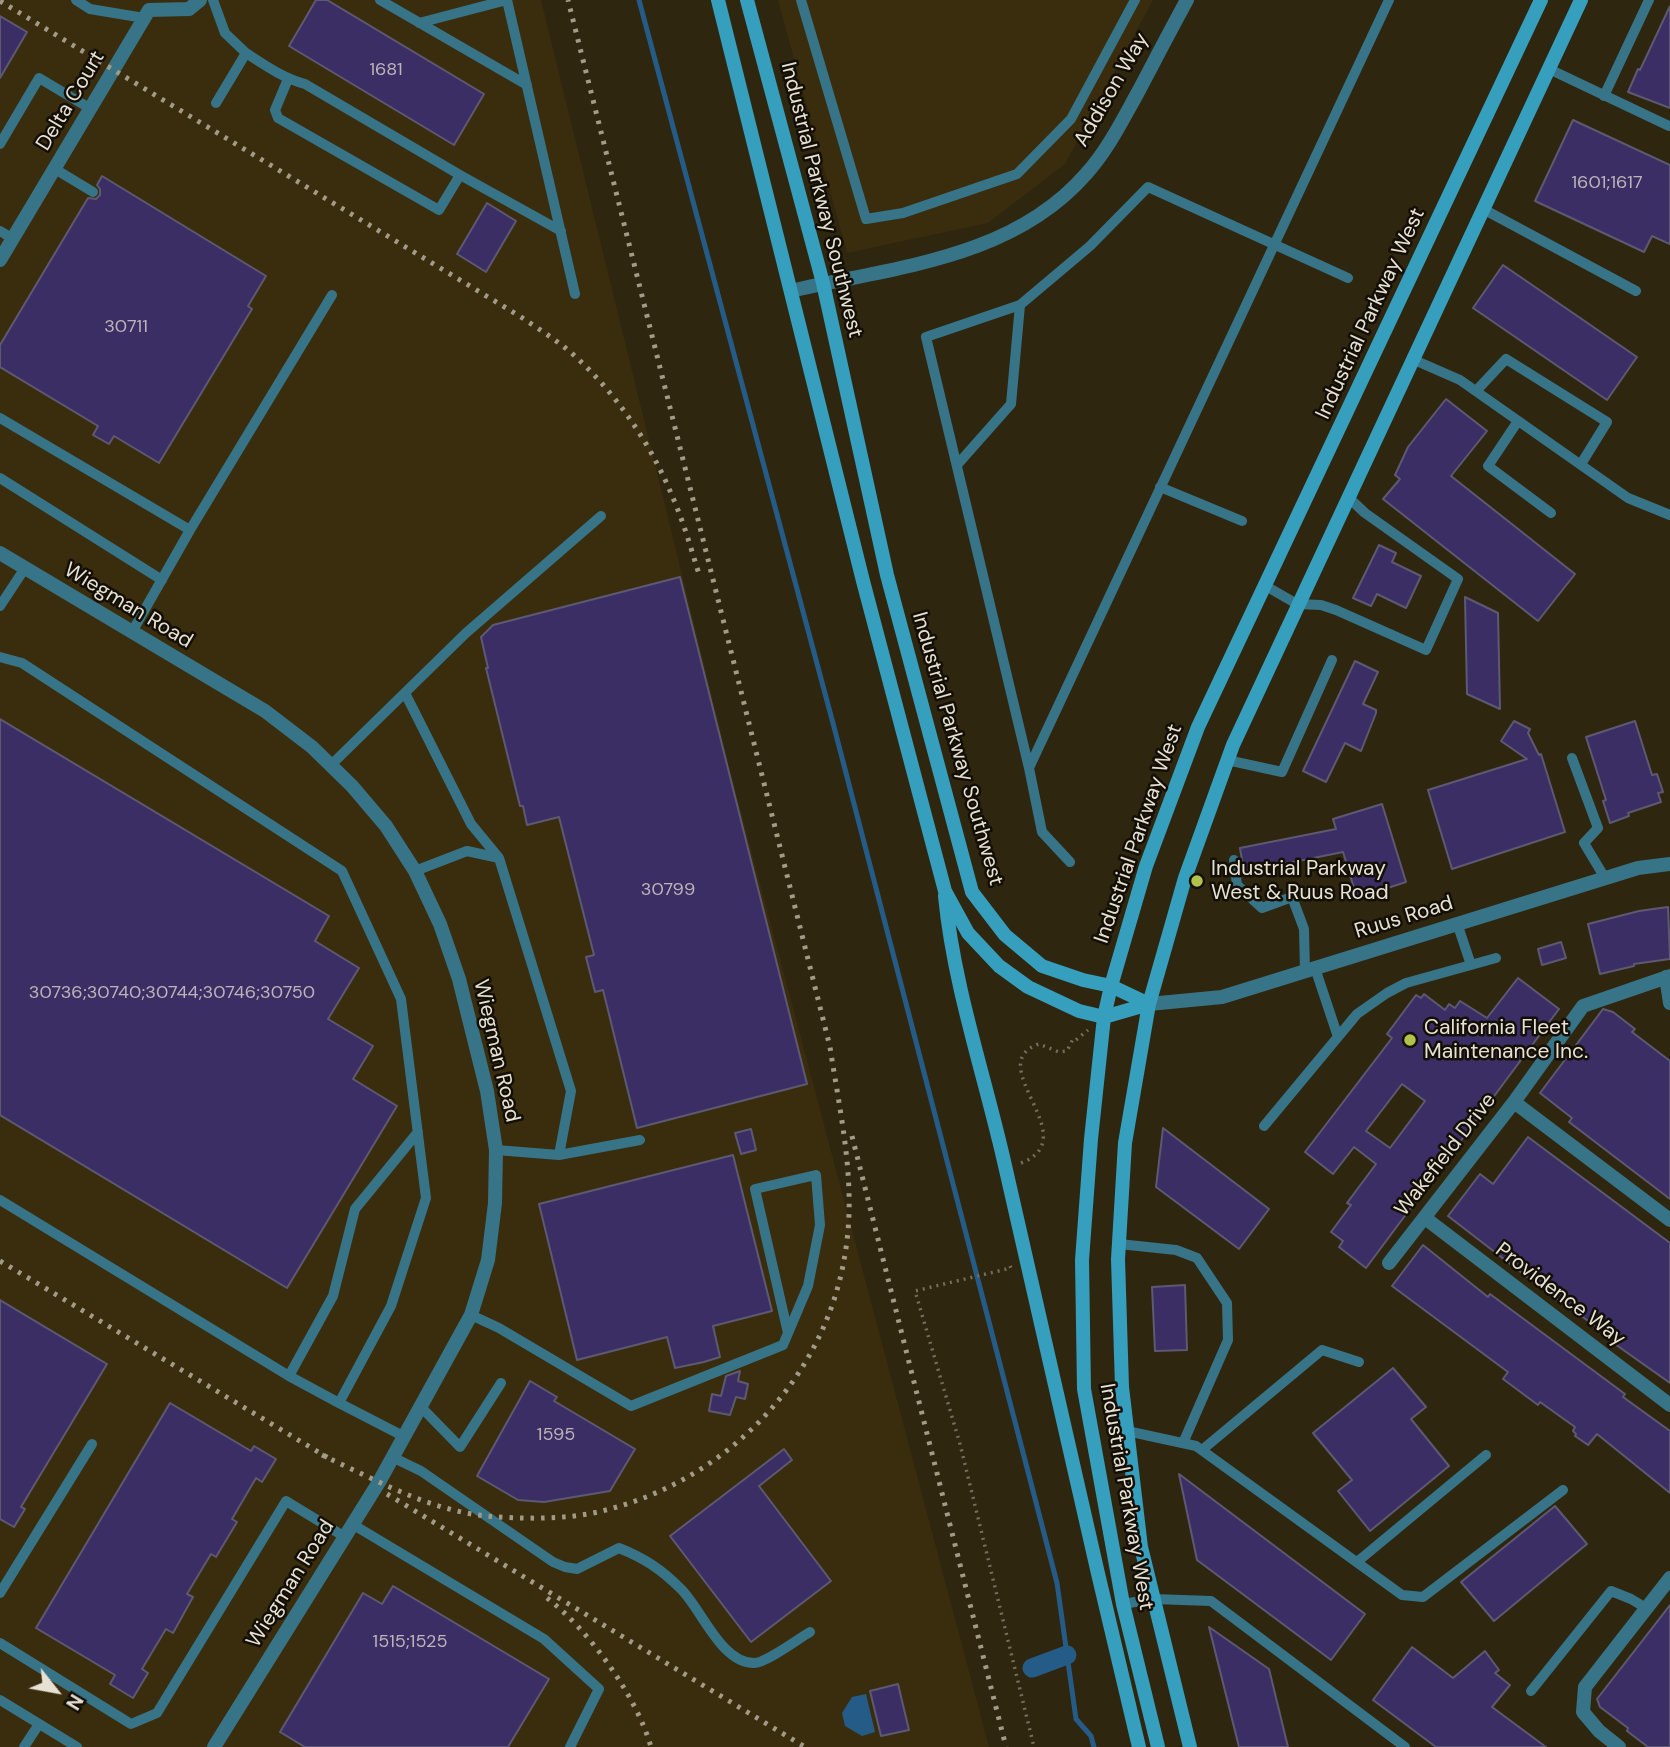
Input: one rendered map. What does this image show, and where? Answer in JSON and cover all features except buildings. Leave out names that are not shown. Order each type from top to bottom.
[{"type":"main road","points":[[718,0],[863,581],[945,891],[949,939],[1006,1167],[1039,1324],[1139,1747]]},
{"type":"main road","name":"Industrial Parkway Southwest","points":[[747,0],[823,284],[887,575],[972,892],[1005,936],[1042,966],[1111,986],[1149,1004]]},
{"type":"main road","name":"Industrial Parkway West","points":[[1158,1747],[1123,1604],[1084,1389],[1082,1260],[1104,1017],[1146,866],[1198,727],[1541,0]]},
{"type":"main road","name":"Industrial Parkway West","points":[[1190,1747],[1141,1547],[1122,1387],[1119,1244],[1125,1143],[1149,1004],[1185,878],[1227,760],[1297,604],[1581,0]]},
{"type":"main road","points":[[945,891],[968,933],[999,966],[1028,988],[1079,1011],[1104,1017],[1149,1004]]},
{"type":"street","points":[[148,9],[189,9],[200,0]]},
{"type":"street","name":"Addison Way","points":[[791,291],[948,257],[999,239],[1046,212],[1086,174],[1118,130],[1187,0]]},
{"type":"street","name":"Delta Court","points":[[0,260],[6,235],[55,169],[148,9]]},
{"type":"street","name":"Wiegman Road","points":[[0,553],[265,712],[312,747],[352,786],[386,826],[415,871],[440,924],[459,979],[487,1091],[496,1150],[495,1203],[488,1260],[471,1315],[422,1408],[214,1747]]},
{"type":"street","name":"Ruus Road","points":[[1149,1004],[1222,998],[1638,868],[1670,864]]},
{"type":"street","points":[[1668,977],[1670,1003]]},
{"type":"street","name":"Wakefield Drive","points":[[1389,1264],[1514,1102],[1583,1006],[1668,977]]},
{"type":"street","points":[[1514,1102],[1670,1220]]},
{"type":"street","name":"Providence Way","points":[[1424,1218],[1670,1405]]},
{"type":"street","points":[[1619,1747],[1599,1731],[1583,1712],[1584,1687],[1646,1608],[1665,1594],[1670,1578]]},
{"type":"lane","points":[[76,0],[90,9],[148,9]]},
{"type":"lane","points":[[213,0],[225,33],[246,53],[561,230]]},
{"type":"lane","points":[[380,0],[527,85]]},
{"type":"lane","points":[[419,23],[507,0],[575,294]]},
{"type":"lane","points":[[801,0],[866,219],[903,213],[1017,174],[1070,119],[1135,0]]},
{"type":"lane","points":[[1029,768],[1389,0]]},
{"type":"lane","points":[[1604,96],[1648,0]]},
{"type":"lane","points":[[216,103],[246,53]]},
{"type":"lane","points":[[1549,69],[1669,126]]},
{"type":"lane","points":[[0,144],[39,78],[91,109]]},
{"type":"lane","points":[[288,79],[275,110],[278,118],[439,210],[460,175]]},
{"type":"lane","points":[[55,169],[93,191]]},
{"type":"lane","points":[[1070,862],[1042,832],[926,337],[1020,304],[1090,246],[1148,187],[1348,278]]},
{"type":"lane","points":[[1483,209],[1636,291]]},
{"type":"lane","points":[[132,632],[190,530],[332,295]]},
{"type":"lane","points":[[957,465],[1011,404],[1020,304]]},
{"type":"lane","points":[[1412,359],[1460,380],[1628,498],[1670,515]]},
{"type":"lane","points":[[1476,391],[1506,359],[1607,422],[1581,464]]},
{"type":"lane","points":[[0,418],[190,530]]},
{"type":"lane","points":[[1518,421],[1488,466],[1551,513]]},
{"type":"lane","points":[[0,478],[162,580]]},
{"type":"lane","points":[[1160,486],[1242,521]]},
{"type":"lane","points":[[1264,585],[1297,604],[1321,605],[1336,610],[1426,650],[1458,579],[1365,513],[1348,497]]},
{"type":"lane","points":[[331,765],[466,633],[601,516]]},
{"type":"lane","points":[[0,606],[25,568]]},
{"type":"lane","points":[[0,657],[22,663],[342,871],[401,999],[426,1198],[391,1306],[339,1403]]},
{"type":"lane","points":[[1227,760],[1282,772],[1332,660]]},
{"type":"lane","points":[[405,693],[471,824],[499,858],[571,1091],[559,1156]]},
{"type":"lane","points":[[1572,758],[1598,828],[1584,843],[1605,878]]},
{"type":"lane","points":[[415,871],[467,850],[499,858]]},
{"type":"lane","points":[[1234,860],[1237,885],[1262,908],[1292,897],[1304,929],[1310,969],[1338,1037]]},
{"type":"lane","points":[[1457,923],[1471,965]]},
{"type":"lane","points":[[1264,1126],[1357,1014],[1387,993],[1406,984],[1496,958]]},
{"type":"lane","points":[[289,1376],[333,1296],[355,1209],[418,1132]]},
{"type":"lane","points":[[496,1150],[559,1156],[640,1140]]},
{"type":"lane","points":[[471,1315],[499,1328],[631,1406],[783,1345],[808,1286],[820,1226],[816,1175],[755,1189],[788,1333]]},
{"type":"lane","points":[[0,1200],[289,1376],[403,1436]]},
{"type":"lane","points":[[1119,1244],[1176,1250],[1197,1258],[1227,1303],[1228,1340],[1183,1443]]},
{"type":"lane","points":[[1202,1450],[1322,1350],[1359,1362]]},
{"type":"lane","points":[[422,1408],[460,1447],[501,1383]]},
{"type":"lane","points":[[1127,1431],[1196,1446],[1402,1595],[1423,1597],[1563,1490]]},
{"type":"lane","points":[[0,1593],[92,1444]]},
{"type":"lane","points":[[1357,1562],[1486,1455]]},
{"type":"lane","points":[[392,1457],[421,1471],[553,1562],[565,1567],[577,1569],[619,1548],[647,1559],[683,1590],[726,1652],[742,1661],[756,1663],[810,1632]]},
{"type":"lane","points":[[0,1643],[131,1724],[156,1713],[286,1501],[349,1530],[544,1639],[599,1689],[570,1747]]},
{"type":"lane","points":[[1531,1691],[1611,1591],[1646,1608]]},
{"type":"lane","points":[[1123,1604],[1153,1600],[1211,1601],[1405,1747]]},
{"type":"lane","points":[[0,1700],[77,1747]]},
{"type":"lane","points":[[24,1747],[38,1724]]},
{"type":"path","points":[[1006,1167],[1032,1158],[1043,1143],[1044,1134],[1039,1116],[1023,1081],[1020,1061],[1023,1053],[1039,1044],[1059,1052],[1067,1051],[1073,1039],[1076,1040],[1104,1017]]},
{"type":"path","points":[[1008,1256],[1011,1268],[915,1292],[960,1444],[1034,1747]]},
{"type":"shaded area","points":[[0,0],[541,0],[731,774],[989,1747],[0,1747]]},
{"type":"shaded area","points":[[778,0],[1153,0],[1065,164],[988,223],[847,253]]},
{"type":"water","points":[[866,1694],[875,1732],[862,1736],[845,1726],[842,1713],[852,1697]]},
{"type":"waterway","points":[[639,0],[834,727],[1057,1583],[1076,1719],[1091,1736],[1094,1747]]},
{"type":"waterway","points":[[1032,1668],[1067,1655]]},
{"type":"railway","points":[[322,1455],[422,1500],[464,1513],[486,1516],[574,1516],[602,1511],[648,1496],[690,1475],[729,1449],[764,1417],[794,1380],[818,1339],[835,1295],[846,1248],[849,1223],[848,1172],[830,1047],[568,0]]},
{"type":"railway","points":[[0,1],[521,317],[570,352],[620,405],[644,441],[677,507],[699,574]]},
{"type":"railway","points":[[852,1136],[1006,1747]]},
{"type":"railway","points":[[0,1261],[330,1459]]},
{"type":"railway","points":[[387,1494],[805,1747]]},
{"type":"railway","points":[[547,1598],[579,1628],[610,1666],[635,1707],[651,1747]]},
{"type":"place","name":"Industrial Parkway West & Ruus Road","points":[[1197,881]]},
{"type":"place","name":"California Fleet Maintenance Inc.","points":[[1410,1040]]}]
